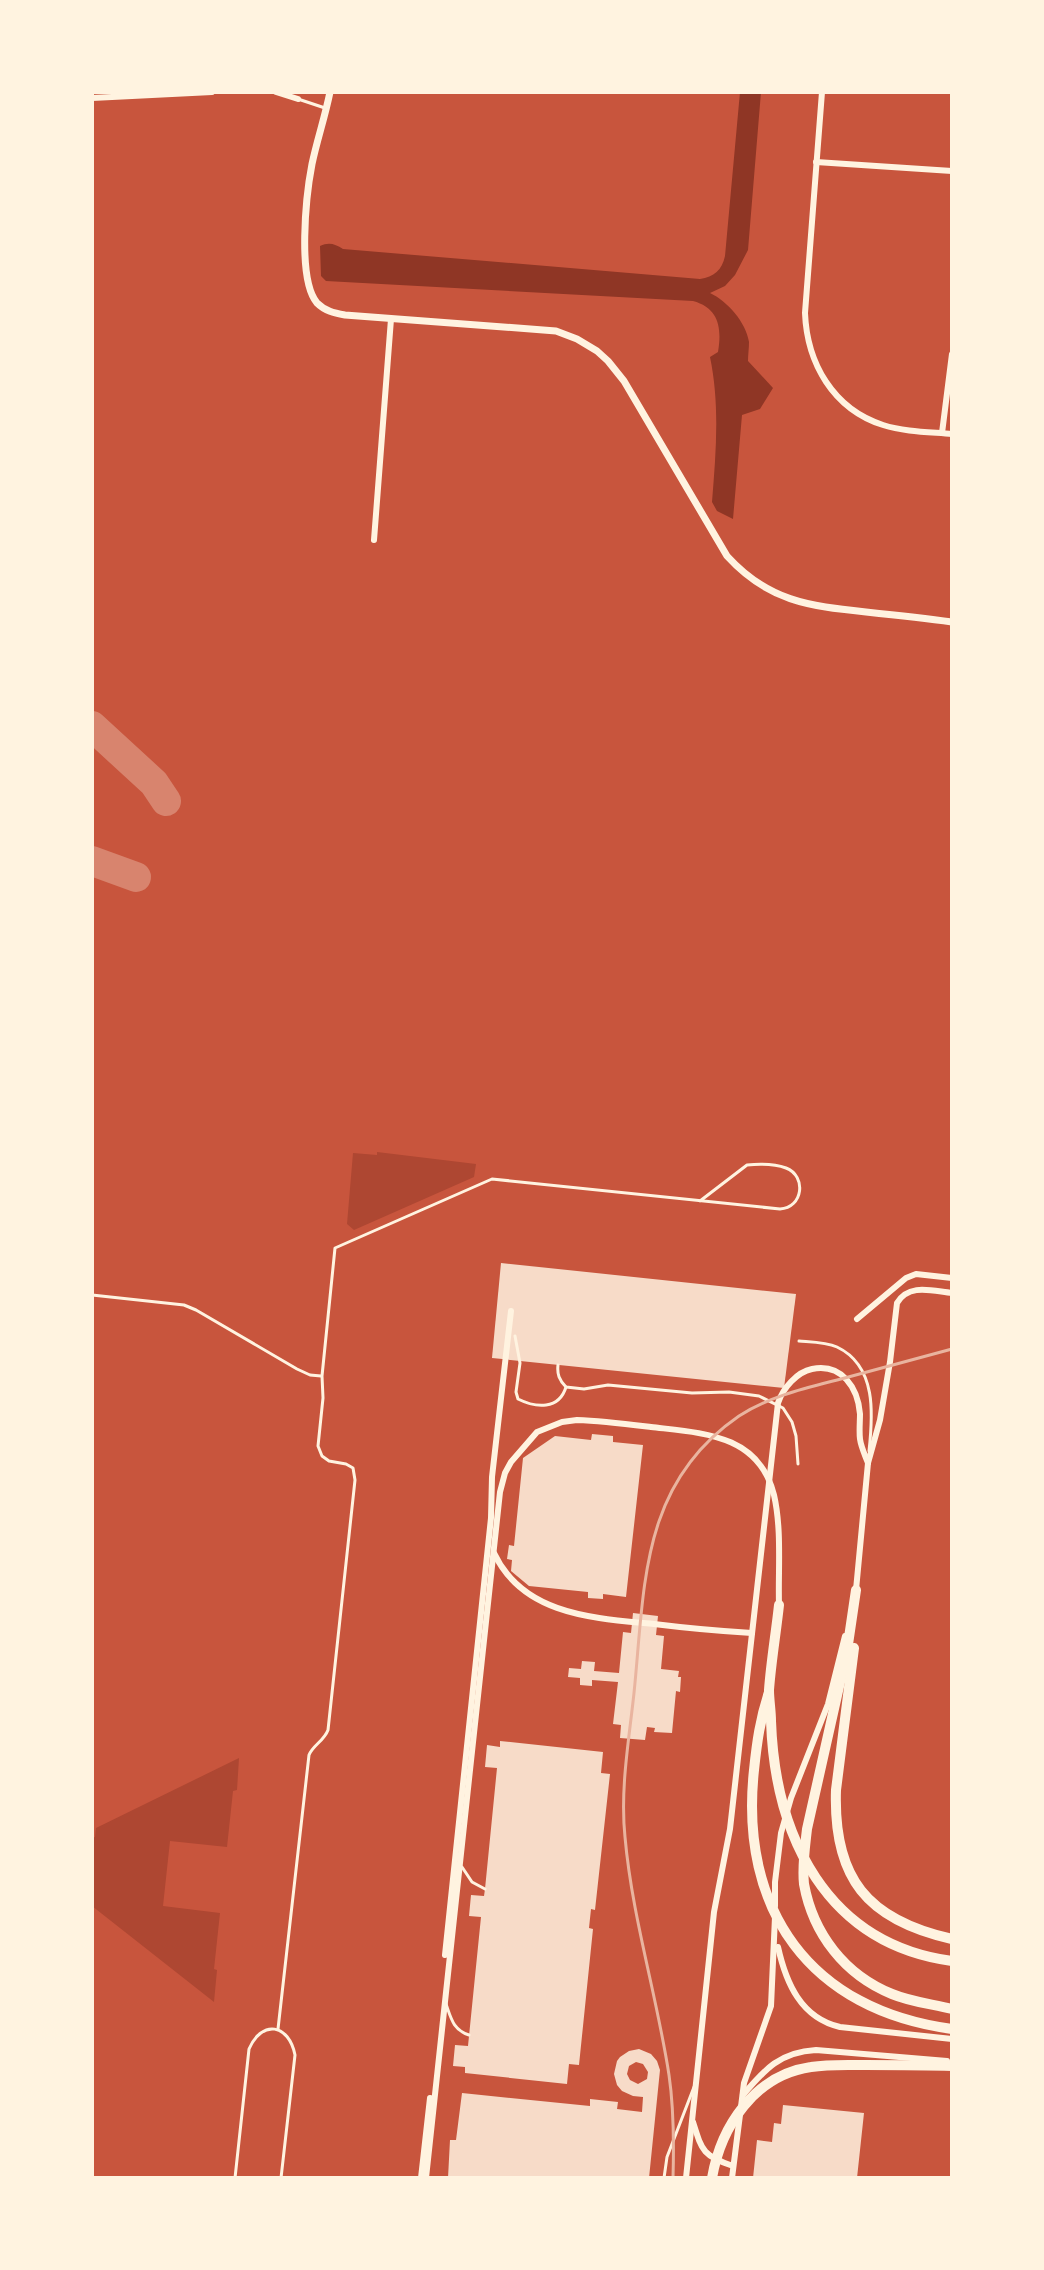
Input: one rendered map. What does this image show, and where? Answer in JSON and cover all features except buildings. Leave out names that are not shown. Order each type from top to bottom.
[{"type":"highway","points":[[856,1590],[854,1650],[839,1759],[836,1809],[840,1847],[847,1866],[874,1904],[904,1924],[952,1939]]},
{"type":"highway","points":[[856,1590],[847,1651],[816,1785],[804,1855],[804,1882],[817,1926],[840,1959],[857,1976],[894,1995],[952,2009]]},
{"type":"highway","points":[[779,1605],[769,1692],[771,1745],[781,1801],[803,1858],[830,1899],[869,1930],[924,1956],[952,1961]]},
{"type":"highway","points":[[769,1692],[759,1723],[751,1823],[758,1871],[777,1917],[811,1965],[842,1991],[889,2015],[952,2029]]},
{"type":"highway","points":[[712,2178],[727,2128],[749,2099],[782,2076],[808,2067],[834,2065],[952,2064]]},
{"type":"street","points":[[92,98],[212,92]]},
{"type":"street","points":[[276,92],[298,99]]},
{"type":"street","points":[[333,92],[310,177],[305,261],[308,285],[316,301],[330,312],[544,330],[577,339],[608,361],[624,381],[727,556],[749,577],[781,596],[807,605],[952,622]]},
{"type":"street","points":[[822,92],[805,313],[813,360],[830,388],[853,410],[867,418],[898,428],[952,434]]},
{"type":"street","points":[[816,162],[952,171]]},
{"type":"street","points":[[374,540],[391,319]]},
{"type":"street","points":[[942,433],[952,354]]},
{"type":"street","points":[[857,1319],[906,1278],[916,1274],[952,1278]]},
{"type":"street","points":[[732,2178],[744,2083],[771,2006],[776,1936],[775,1882],[781,1833],[791,1798],[828,1704],[856,1590],[868,1463],[880,1420],[897,1303],[901,1295],[917,1289],[951,1291]]},
{"type":"street","points":[[423,2178],[511,1311]]},
{"type":"street","points":[[686,2178],[714,1912],[730,1829],[778,1403],[785,1389],[799,1375],[807,1370],[829,1369],[840,1373],[854,1388],[860,1412],[860,1438],[868,1463]]},
{"type":"street","points":[[423,2178],[500,1492],[505,1473],[516,1455],[537,1432],[562,1422],[591,1421],[710,1434],[731,1441],[745,1450],[763,1469],[774,1496],[779,1605]]},
{"type":"street","points":[[488,1542],[501,1568],[528,1594],[571,1614],[752,1633]]},
{"type":"street","points":[[776,1936],[785,1972],[794,1992],[819,2019],[840,2027],[952,2039]]},
{"type":"street","points":[[741,2098],[776,2061],[805,2050],[952,2064]]},
{"type":"street","points":[[691,2118],[704,2151],[712,2158],[733,2166]]},
{"type":"lane","points":[[298,99],[327,109]]},
{"type":"lane","points":[[278,2029],[309,1755],[328,1730],[355,1480],[355,1471],[350,1466],[329,1461],[322,1456],[318,1446],[335,1248],[492,1179],[700,1201],[787,1209],[799,1196],[799,1183],[787,1168],[747,1165],[700,1201]]},
{"type":"lane","points":[[92,1295],[174,1303],[196,1310],[305,1373],[322,1376]]},
{"type":"lane","points":[[515,1336],[520,1363],[518,1399],[523,1403],[552,1405],[562,1398],[566,1387]]},
{"type":"lane","points":[[799,1341],[836,1347],[849,1355],[865,1377],[873,1414],[868,1463]]},
{"type":"lane","points":[[558,1365],[557,1373],[566,1387],[584,1389],[608,1385],[759,1396],[783,1408],[792,1422],[798,1464]]},
{"type":"lane","points":[[460,1864],[472,1882],[485,1889]]},
{"type":"lane","points":[[444,1996],[452,2023],[469,2035]]},
{"type":"lane","points":[[235,2178],[249,2049],[259,2034],[278,2029],[291,2042],[295,2055],[281,2178]]},
{"type":"lane","points":[[664,2178],[667,2157],[695,2083]]},
{"type":"shaded area","points":[[740,92],[761,92],[748,250],[735,275],[725,286],[710,293],[740,320],[749,342],[748,361],[773,388],[760,409],[742,415],[733,519],[717,511],[712,502],[716,411],[710,357],[718,352],[719,327],[713,314],[702,304],[693,301],[326,281],[321,276],[320,246],[329,244],[343,249],[700,279],[709,277],[717,272],[725,256]]},
{"type":"shaded area","points":[[377,1152],[476,1164],[474,1177],[354,1230],[347,1224],[353,1153],[377,1155]]},
{"type":"shaded area","points":[[239,1758],[227,1847],[170,1841],[163,1906],[220,1913],[214,2002],[92,1906],[92,1838],[95,1837],[96,1828]]},
{"type":"taxiway","points":[[92,726],[154,783],[166,801]]},
{"type":"taxiway","points":[[92,861],[136,877]]},
{"type":"railway","points":[[673,2178],[669,2075],[633,1897],[624,1819],[626,1765],[641,1614],[646,1576],[665,1505],[682,1473],[707,1443],[739,1416],[788,1393],[952,1349]]}]
